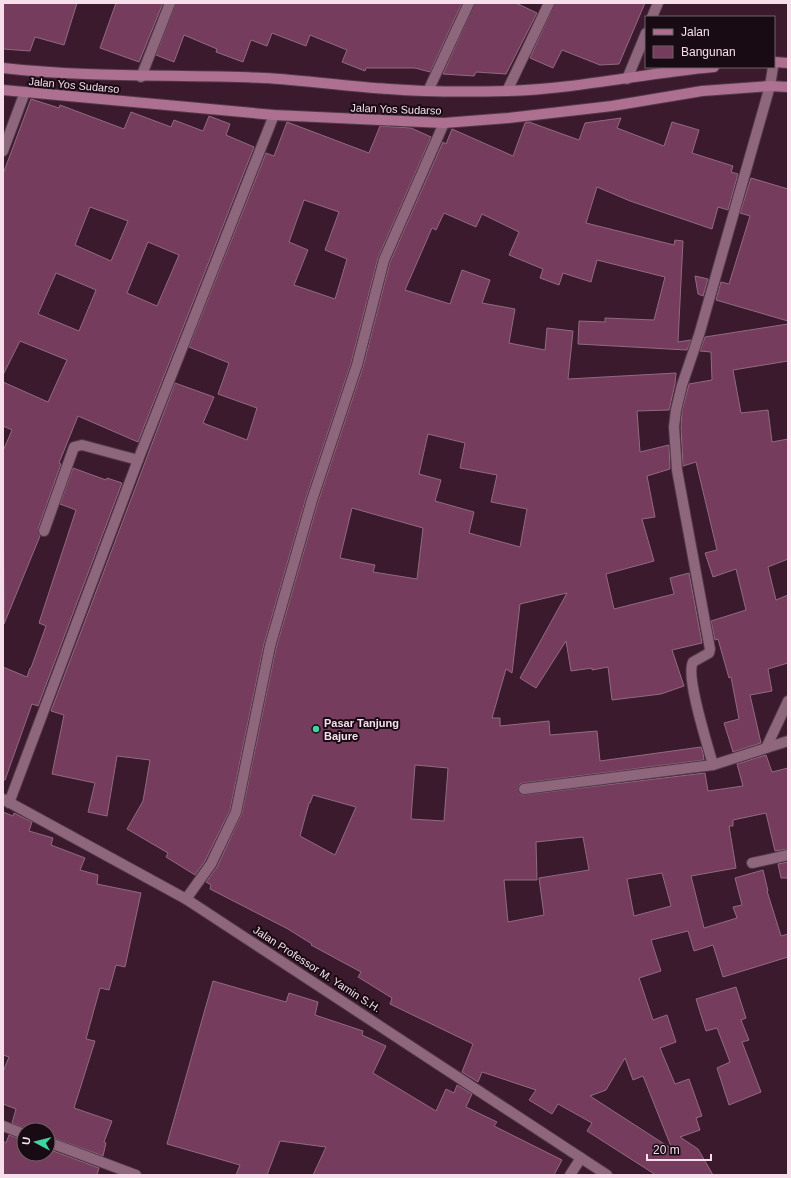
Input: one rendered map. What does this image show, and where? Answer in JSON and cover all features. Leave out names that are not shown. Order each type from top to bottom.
[{"type":"main road","points":[[775,62],[788,63]]},
{"type":"main road","name":"Jalan Yos Sudarso","points":[[3,68],[30,71],[141,77],[265,78],[428,91],[507,91],[582,86],[707,68]]},
{"type":"main road","name":"Jalan Yos Sudarso","points":[[3,90],[274,115],[444,123],[508,118],[612,106],[702,91],[770,86],[788,87]]},
{"type":"street","points":[[141,77],[170,3]]},
{"type":"street","points":[[428,91],[469,3]]},
{"type":"street","points":[[507,91],[549,3]]},
{"type":"street","points":[[652,16],[658,3]]},
{"type":"street","points":[[628,79],[645,36]]},
{"type":"street","points":[[713,765],[696,703],[691,668],[693,662],[709,653],[710,649],[677,470],[674,427],[682,385],[699,335],[770,86],[772,68]]},
{"type":"street","points":[[3,151],[25,92]]},
{"type":"street","points":[[6,801],[274,115]]},
{"type":"street","points":[[186,899],[211,864],[236,812],[270,646],[312,500],[357,365],[384,260],[444,123]]},
{"type":"street","points":[[44,531],[74,447],[82,445],[138,460]]},
{"type":"street","points":[[766,748],[788,700]]},
{"type":"street","points":[[524,790],[713,765],[788,741]]},
{"type":"street","name":"Jalan Professor M. Yamin S.H.","points":[[6,801],[186,899],[607,1175]]},
{"type":"street","points":[[752,863],[788,855]]},
{"type":"street","points":[[3,1126],[16,1131]]},
{"type":"street","points":[[56,1145],[119,1171],[136,1175]]},
{"type":"street","points":[[570,1175],[581,1158]]},
{"type":"building","points":[[3,3],[77,3],[64,45],[35,37],[30,51],[3,49]]},
{"type":"building","points":[[116,3],[163,3],[139,62],[100,48]]},
{"type":"building","points":[[176,3],[462,3],[430,72],[415,68],[366,68],[365,71],[342,62],[347,50],[310,35],[306,46],[272,33],[267,46],[251,40],[243,62],[216,52],[217,49],[184,35],[174,62],[156,55]]},
{"type":"building","points":[[475,3],[516,3],[537,13],[506,74],[476,72],[474,76],[443,74]]},
{"type":"building","points":[[555,3],[645,3],[619,64],[600,65],[562,50],[553,68],[530,58]]},
{"type":"building","points":[[31,99],[59,108],[60,105],[124,129],[131,112],[171,127],[174,120],[203,131],[209,116],[230,124],[226,135],[254,147],[138,442],[78,416],[59,463],[61,464],[38,529],[40,536],[4,624],[3,451],[12,430],[3,426],[3,382],[48,402],[67,360],[20,341],[3,375],[3,174]],"holes":[[[90,207],[128,221],[111,261],[75,245]],[[148,242],[179,255],[157,306],[127,293]],[[56,273],[96,290],[79,331],[38,314]]]},
{"type":"building","points":[[621,118],[617,128],[664,146],[672,122],[699,130],[692,153],[733,166],[731,172],[738,174],[728,210],[718,207],[712,229],[630,201],[597,187],[586,223],[674,245],[675,240],[683,241],[678,342],[691,340],[687,350],[578,344],[579,321],[605,322],[605,318],[654,320],[665,277],[597,260],[591,282],[563,273],[559,285],[540,278],[543,269],[509,255],[519,232],[482,214],[476,227],[444,213],[436,230],[432,228],[405,290],[450,304],[462,270],[490,280],[482,303],[515,309],[509,343],[545,350],[547,328],[573,331],[568,379],[676,373],[669,410],[637,411],[640,452],[669,445],[670,469],[647,476],[655,517],[642,519],[654,561],[606,574],[614,609],[674,594],[670,578],[689,573],[702,643],[672,650],[684,686],[661,694],[612,700],[608,667],[592,670],[592,668],[571,671],[566,641],[536,688],[520,678],[567,593],[520,604],[512,673],[506,669],[492,718],[500,718],[500,726],[549,721],[550,735],[597,731],[600,761],[701,747],[703,753],[704,760],[523,783],[520,784],[518,789],[522,795],[705,773],[708,791],[743,786],[737,764],[766,755],[772,772],[788,768],[788,849],[775,851],[766,813],[733,820],[733,826],[729,826],[736,868],[691,876],[704,928],[737,918],[733,907],[742,905],[735,878],[763,870],[767,891],[781,936],[788,934],[788,957],[723,977],[713,945],[694,951],[688,931],[651,940],[661,971],[639,978],[653,1020],[667,1015],[676,1042],[660,1048],[675,1084],[689,1079],[702,1116],[696,1118],[700,1130],[680,1137],[698,1149],[713,1175],[656,1175],[587,1131],[592,1123],[558,1104],[552,1114],[529,1100],[536,1090],[482,1072],[478,1082],[462,1072],[473,1044],[390,1004],[392,998],[358,977],[361,972],[311,945],[312,944],[288,929],[210,889],[211,885],[206,882],[217,867],[242,813],[276,648],[318,502],[363,367],[390,262],[443,142],[446,144],[452,129],[513,156],[525,123],[529,122],[579,140],[585,123]],"holes":[[[428,434],[465,443],[460,468],[497,475],[491,502],[527,509],[520,547],[469,533],[474,512],[435,501],[441,480],[419,474]],[[352,508],[423,528],[417,579],[373,572],[375,565],[340,558]],[[415,765],[448,768],[444,821],[411,819]],[[313,795],[356,807],[335,855],[300,836],[309,803]],[[583,837],[589,870],[539,878],[544,915],[508,922],[504,880],[537,880],[536,842]],[[662,873],[671,906],[634,916],[627,879]],[[625,1058],[633,1080],[643,1076],[672,1149],[590,1096],[606,1090]]]},
{"type":"building","points":[[287,122],[369,153],[380,126],[411,128],[431,137],[378,258],[351,363],[306,498],[264,644],[230,810],[205,861],[195,875],[166,857],[168,853],[127,829],[143,801],[150,760],[117,756],[107,816],[88,812],[95,783],[52,774],[64,715],[51,711],[175,383],[214,397],[203,423],[247,440],[257,408],[218,394],[229,363],[189,347],[266,153],[274,156]],"holes":[[[304,200],[339,212],[325,250],[347,259],[335,299],[294,285],[308,250],[289,242]]]},
{"type":"building","points":[[751,178],[788,189],[788,321],[716,300],[721,282],[729,284],[750,216],[740,213]]},
{"type":"building","points":[[695,276],[708,279],[703,296],[698,294]]},
{"type":"building","points":[[788,324],[788,361],[733,370],[741,413],[768,410],[772,442],[788,439],[788,559],[768,567],[776,600],[788,595],[788,663],[768,669],[772,691],[750,695],[761,743],[733,752],[724,723],[739,719],[731,677],[729,678],[718,639],[715,640],[711,621],[746,610],[736,569],[713,577],[705,553],[717,550],[696,462],[683,466],[681,427],[682,411],[689,384],[712,380],[711,352],[700,351],[705,337]]},
{"type":"building","points":[[73,468],[106,480],[107,478],[122,483],[38,706],[32,704],[5,780],[3,780],[3,667],[27,677],[46,626],[39,623],[76,510],[60,504]]},
{"type":"building","points":[[3,812],[13,816],[14,813],[32,822],[29,831],[53,838],[51,845],[85,858],[80,870],[98,875],[97,884],[141,893],[125,967],[116,965],[109,990],[100,988],[86,1039],[95,1041],[74,1108],[112,1121],[104,1142],[106,1143],[103,1156],[56,1139],[56,1122],[16,1122],[16,1125],[12,1123],[16,1109],[3,1104],[3,1072],[9,1057],[3,1055]]},
{"type":"building","points":[[788,862],[788,878],[781,878],[778,864]]},
{"type":"building","points":[[213,981],[286,1002],[289,993],[318,1002],[315,1015],[363,1031],[362,1035],[386,1046],[373,1073],[436,1111],[446,1089],[454,1093],[457,1085],[472,1094],[466,1107],[497,1122],[494,1126],[562,1160],[554,1175],[313,1175],[326,1147],[280,1141],[267,1175],[236,1175],[240,1165],[167,1144]]},
{"type":"building","points":[[736,987],[746,1018],[741,1020],[749,1040],[742,1042],[761,1092],[729,1105],[717,1068],[730,1062],[717,1028],[706,1031],[696,999]]},
{"type":"building","points":[[9,1135],[16,1137],[16,1162],[56,1162],[56,1152],[99,1168],[97,1175],[3,1175],[3,1141],[6,1143]]},
{"type":"place","name":"Pasar Tanjung Bajure","points":[[316,729]]}]
